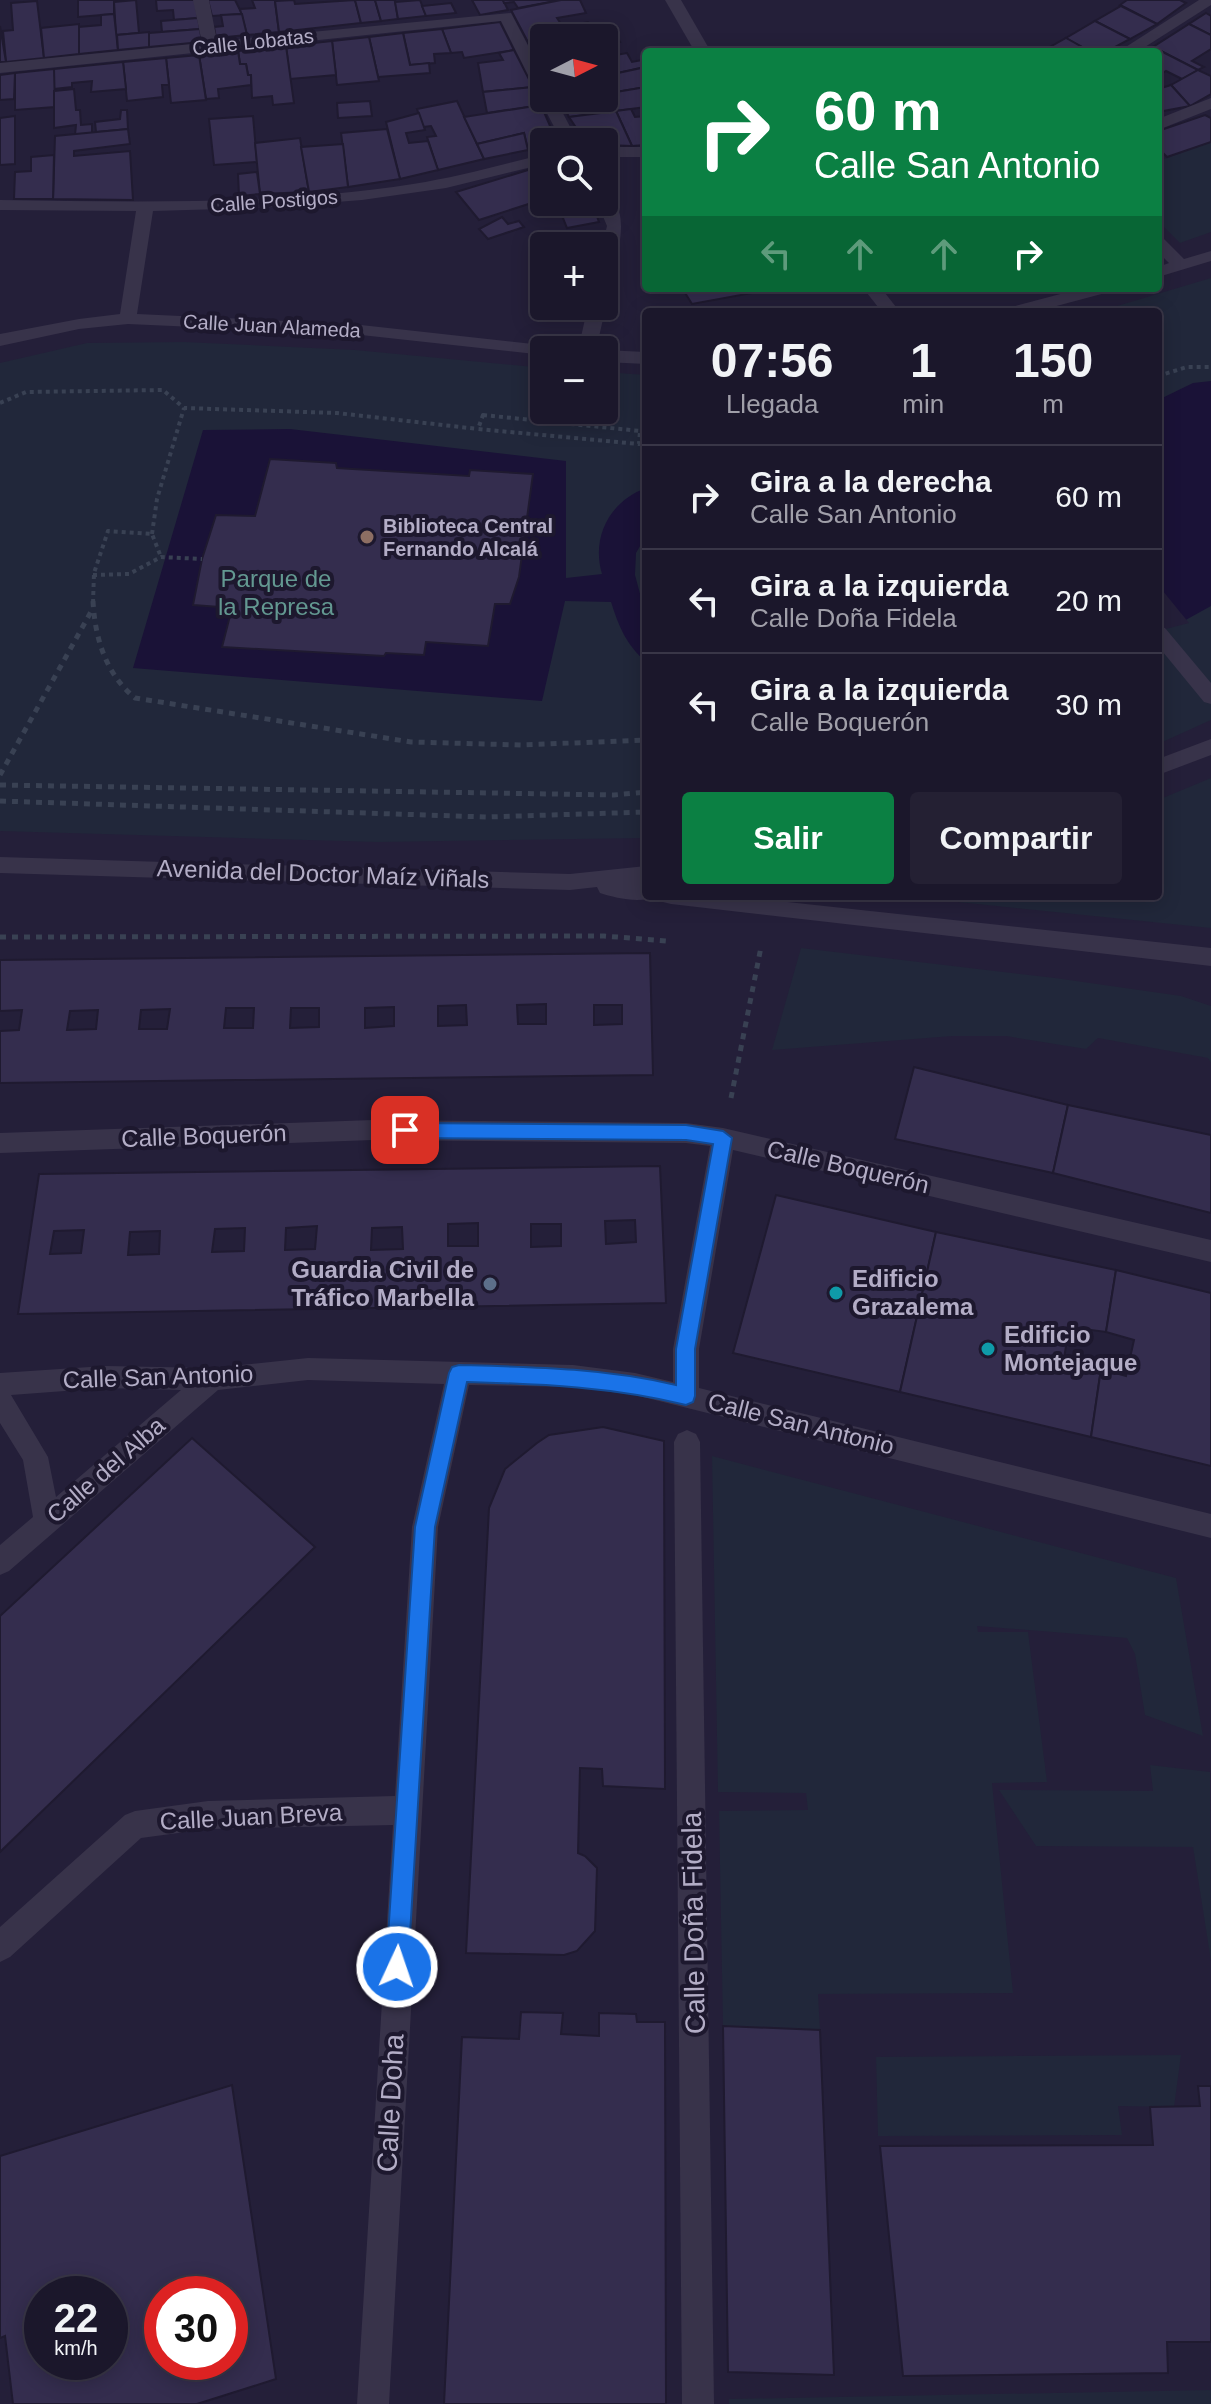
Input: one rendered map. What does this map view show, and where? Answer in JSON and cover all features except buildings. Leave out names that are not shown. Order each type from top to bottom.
[{"type":"street","points":[[201,0],[210,46]]},
{"type":"street","points":[[460,0],[469,20]]},
{"type":"street","points":[[673,0],[701,48]]},
{"type":"street","points":[[1132,48],[1209,0]]},
{"type":"street","name":"Calle Lobatas","points":[[0,68],[506,16],[530,63]]},
{"type":"street","points":[[1162,123],[1211,103]]},
{"type":"street","points":[[618,152],[642,152]]},
{"type":"street","name":"Calle Postigos","points":[[0,205],[201,207],[414,189],[530,162]]},
{"type":"street","points":[[128,319],[145,207]]},
{"type":"street","points":[[1162,247],[1181,265]]},
{"type":"street","points":[[1162,271],[1211,256]]},
{"type":"street","points":[[875,292],[888,308]]},
{"type":"street","points":[[1029,308],[1088,292]]},
{"type":"street","name":"Calle Juan Alameda","points":[[0,340],[79,324],[128,319],[352,329],[530,348]]},
{"type":"street","points":[[618,357],[642,358]]},
{"type":"street","points":[[1162,638],[1211,697]]},
{"type":"street","points":[[1162,765],[1211,747]]},
{"type":"street","name":"Avenida del Doctor Maíz Viñals","points":[[0,865],[570,882],[642,874]]},
{"type":"street","points":[[570,882],[642,891]]},
{"type":"street","points":[[700,900],[1211,957]]},
{"type":"street","name":"Calle Boquerón","points":[[0,1143],[373,1130],[686,1133],[723,1138],[1211,1251]]},
{"type":"street","points":[[686,1396],[686,1349],[723,1138]]},
{"type":"street","name":"Calle San Antonio","points":[[0,1384],[105,1377],[212,1379],[308,1369],[573,1376],[635,1384],[1211,1526]]},
{"type":"street","name":"Calle Doha","points":[[373,2404],[425,1527],[459,1373]]},
{"type":"street","name":"Calle del Alba","points":[[0,1562],[212,1379]]},
{"type":"street","points":[[0,1400],[35,1457],[47,1521]]},
{"type":"street","name":"Calle Doña Fidela","points":[[687,1442],[698,2404]]},
{"type":"street","name":"Calle Juan Breva","points":[[0,1947],[135,1825],[208,1815],[406,1810]]},
{"type":"path","points":[[1162,375],[1187,367],[1211,367]]},
{"type":"path","points":[[0,403],[26,392],[163,390],[184,408],[337,413],[639,444],[640,431],[569,424]]},
{"type":"path","points":[[161,557],[152,534],[157,499],[184,408]]},
{"type":"path","points":[[478,429],[483,415],[530,420]]},
{"type":"path","points":[[152,534],[108,531],[93,575],[92,609],[108,664],[120,688],[135,698],[411,742],[522,745],[642,740]]},
{"type":"path","points":[[93,575],[128,577],[143,571],[161,557],[202,559]]},
{"type":"path","points":[[0,775],[92,609]]},
{"type":"path","points":[[0,785],[421,794],[642,792]]},
{"type":"path","points":[[0,801],[486,817],[642,812]]},
{"type":"path","points":[[723,1138],[764,933],[766,909]]},
{"type":"path","points":[[0,937],[604,936],[667,941]]},
{"type":"green space","points":[[1211,142],[1211,232],[1180,243],[1162,225],[1162,160]]},
{"type":"green space","points":[[1211,278],[1211,720],[1162,742],[1162,308],[1110,308]]},
{"type":"green space","name":"Parque de la Represa","points":[[184,342],[355,350],[530,367],[530,424],[618,424],[618,373],[642,375],[642,838],[378,842],[0,831],[0,363],[87,343]]},
{"type":"green space","points":[[1211,778],[1211,928],[939,900],[1162,900],[1162,798]]},
{"type":"green space","points":[[801,948],[1181,996],[1211,1006],[1211,1063],[1208,1058],[1098,1038],[1086,1049],[1006,1036],[953,1036],[772,1050]]},
{"type":"green space","points":[[712,1456],[1176,1578],[1203,1736],[1145,1715],[1135,1654],[1127,1638],[977,1626],[978,1632],[1028,1632],[1047,1782],[992,1783],[1013,1993],[818,1994],[820,2030],[723,2026],[719,1811],[808,1810],[806,1793],[718,1792]]},
{"type":"green space","points":[[1150,1765],[1210,1772],[1211,1961],[1193,1847],[1036,1846],[999,1790],[1153,1791]]},
{"type":"green space","points":[[1181,2055],[1174,2107],[1118,2106],[1122,2135],[878,2136],[876,2057]]},
{"type":"green space","points":[[1211,2390],[1211,2404],[729,2404],[729,2399]]},
{"type":"shaded area","points":[[1211,381],[1211,606],[1182,622],[1162,626],[1162,398],[1193,383]]},
{"type":"shaded area","points":[[290,429],[566,461],[566,578],[602,574],[599,547],[606,522],[622,502],[642,490],[642,543],[636,553],[635,575],[642,601],[642,658],[624,635],[611,602],[565,601],[542,701],[133,668],[203,430]]},
{"type":"pier","points":[[1162,590],[1189,623],[1162,630]]},
{"type":"place","name":"Biblioteca Central Fernando Alcalá","points":[[367,537]]},
{"type":"place","name":"Guardia Civil de Tráfico Marbella","points":[[490,1284]]},
{"type":"place","name":"Edificio Grazalema","points":[[836,1293]]},
{"type":"place","name":"Edificio Montejaque","points":[[988,1349]]},
{"type":"route","points":[[397,1967],[425,1527],[459,1373],[573,1376],[635,1384],[686,1396],[686,1349],[723,1138],[686,1133],[405,1130]]}]
